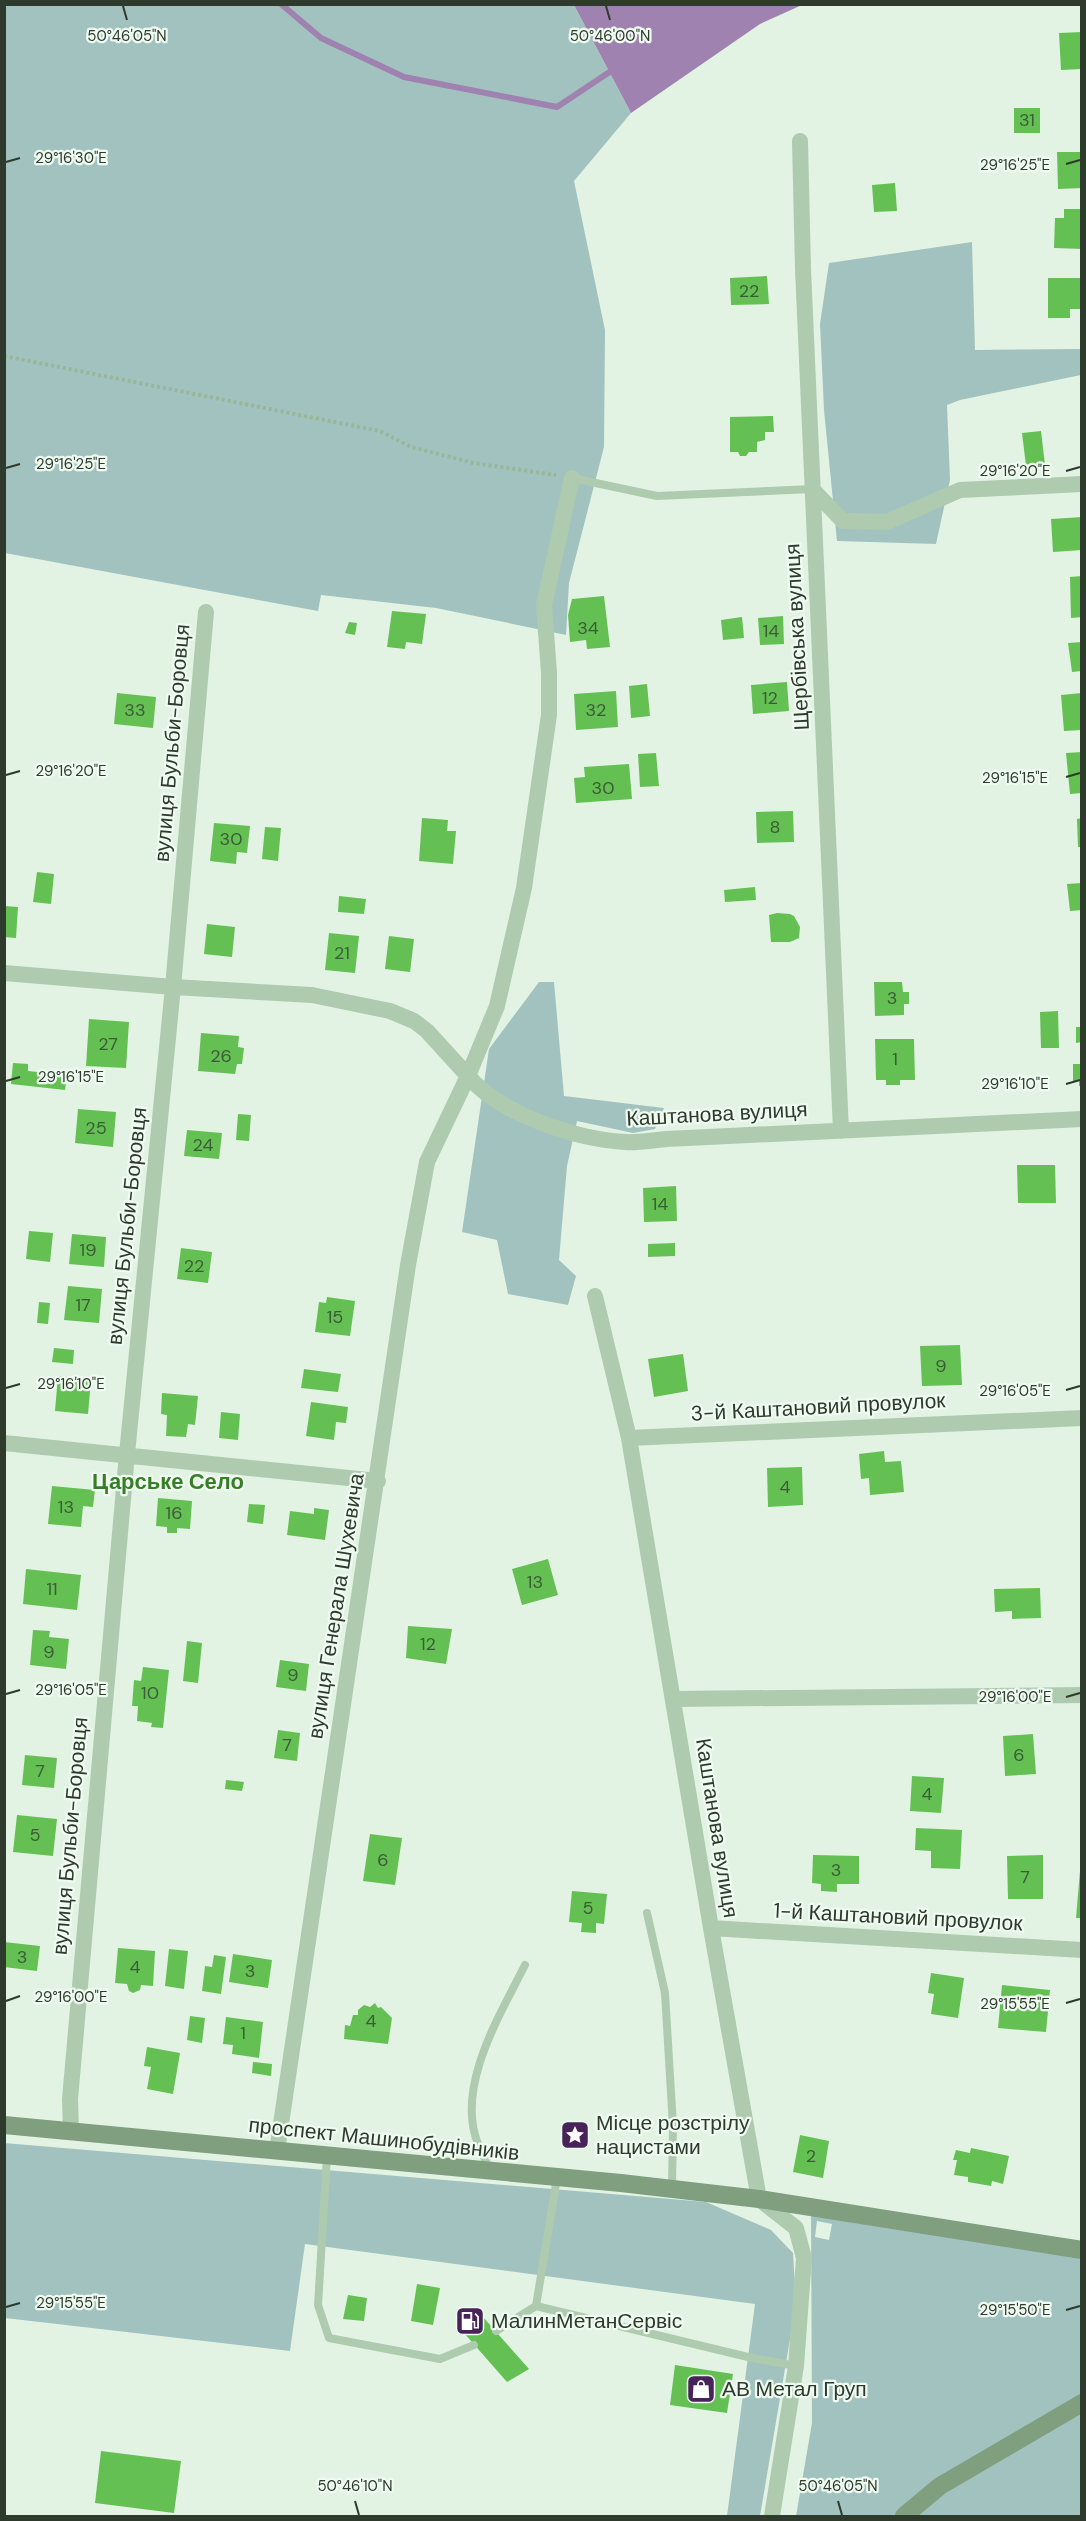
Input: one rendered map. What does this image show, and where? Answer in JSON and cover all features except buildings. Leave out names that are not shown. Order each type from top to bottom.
[{"type":"street","name":"Щербівська вулиця","points":[[800,141],[812,489],[841,1131]]},
{"type":"street","name":"вулиця Генерала Шухевича","points":[[277,2151],[378,1481],[408,1265],[427,1162],[468,1076],[496,1006],[524,888],[549,715],[549,672],[544,605],[572,478]]},
{"type":"street","points":[[812,489],[843,521],[887,522],[960,490],[1082,484]]},
{"type":"street","name":"вулиця Бульби-Боровця","points":[[71,2132],[70,2099],[127,1455],[173,987],[206,612]]},
{"type":"street","points":[[4,973],[173,987],[312,995],[390,1011],[414,1021],[439,1042],[468,1076]]},
{"type":"street","name":"Каштанова вулиця","points":[[468,1076],[490,1098],[534,1118],[577,1133],[626,1143],[1082,1119]]},
{"type":"street","name":"Каштанова вулиця","points":[[595,1296],[629,1438],[759,2199]]},
{"type":"street","name":"3-й Каштановий провулок","points":[[629,1438],[1082,1418]]},
{"type":"street","points":[[4,1443],[378,1481]]},
{"type":"street","points":[[673,1699],[1082,1695]]},
{"type":"street","name":"1-й Каштановий провулок","points":[[711,1928],[1082,1950]]},
{"type":"street","name":"проспект Машинобудівників","points":[[4,2125],[759,2199]]},
{"type":"street","points":[[759,2199],[1082,2250]]},
{"type":"street","points":[[759,2199],[796,2228],[804,2258],[796,2366],[772,2517]]},
{"type":"street","points":[[904,2517],[940,2486],[1082,2403]]},
{"type":"lane","points":[[572,478],[657,496],[812,489]]},
{"type":"lane","points":[[647,1913],[665,1993],[673,2126],[672,2189]]},
{"type":"lane","points":[[492,2172],[477,2143],[471,2103],[483,2047],[525,1965]]},
{"type":"lane","points":[[327,2156],[318,2305],[329,2338],[440,2359],[474,2345]]},
{"type":"lane","points":[[536,2306],[557,2178]]},
{"type":"lane","points":[[496,2331],[536,2306],[796,2366]]},
{"type":"path","points":[[4,356],[380,431],[411,447],[473,464],[572,478]]},
{"type":"shaded area","points":[[4,5],[574,5],[631,113],[574,181],[605,330],[604,447],[569,583],[566,635],[436,608],[321,595],[318,611],[5,553]]},
{"type":"shaded area","points":[[574,5],[802,5],[760,24],[631,113]]},
{"type":"shaded area","points":[[972,242],[975,350],[1081,349],[1081,375],[960,400],[947,405],[950,480],[936,544],[837,541],[824,410],[820,324],[829,263]]},
{"type":"shaded area","points":[[539,982],[554,982],[564,1096],[664,1108],[655,1129],[633,1133],[577,1121],[567,1166],[559,1260],[576,1276],[568,1305],[508,1294],[497,1240],[462,1232],[489,1049]]},
{"type":"shaded area","points":[[4,2143],[706,2202],[771,2230],[793,2253],[796,2304],[760,2516],[727,2516],[755,2304],[305,2244],[290,2351],[5,2318]]},
{"type":"shaded area","points":[[811,2209],[1081,2250],[1081,2516],[796,2516],[812,2423]],"holes":[[[817,2221],[832,2224],[829,2240],[815,2237]]]},
{"type":"waterway","points":[[281,4],[321,38],[404,77],[557,107],[614,69]]},
{"type":"place","name":"Місце розстрілу нацистами","points":[[575,2135]]},
{"type":"place","name":"МалинМетанСервіс","points":[[470,2321]]},
{"type":"place","name":"АВ Метал Груп","points":[[701,2389]]},
{"type":"district","name":"Царське Село","points":[[168,1481]]}]
